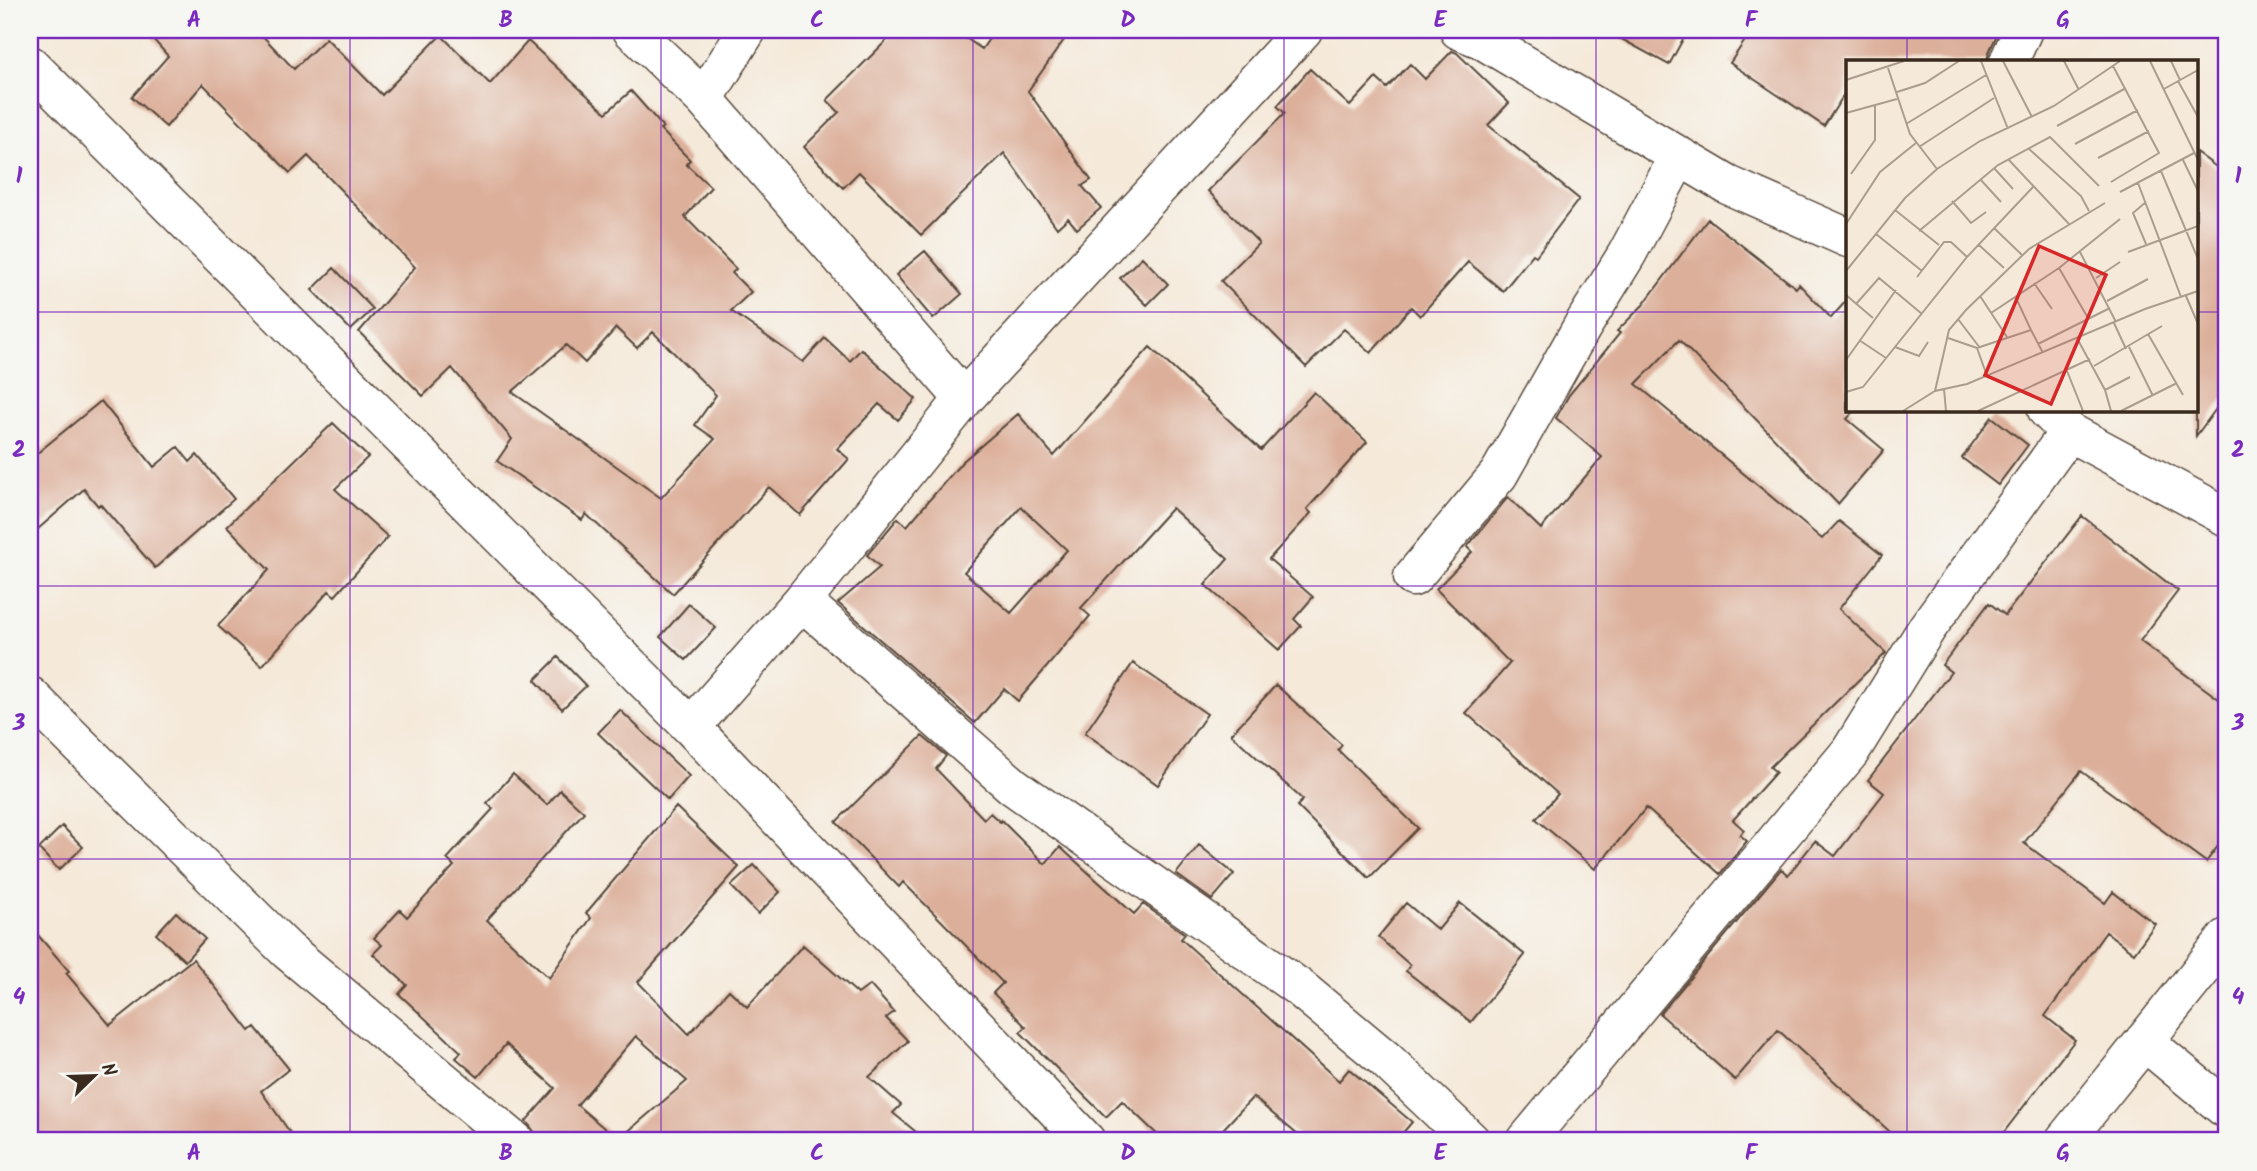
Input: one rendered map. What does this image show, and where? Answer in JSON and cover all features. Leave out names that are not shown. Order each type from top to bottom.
[{"type":"street","points":[[632,30],[704,99],[964,399]]},
{"type":"street","points":[[704,99],[747,30]]},
{"type":"street","points":[[691,727],[802,601],[964,399],[1303,30]]},
{"type":"street","points":[[1459,30],[1481,39],[1728,185],[1846,238]]},
{"type":"street","points":[[2009,60],[2023,30]]},
{"type":"street","points":[[30,65],[691,727],[1086,1141]]},
{"type":"street","points":[[1413,577],[1499,474],[1582,327],[1627,254],[1679,156]]},
{"type":"street","points":[[1526,1141],[1850,752],[2058,421],[2227,517]]},
{"type":"street","points":[[802,601],[1013,786],[1301,989],[1385,1059],[1471,1141]]},
{"type":"street","points":[[30,696],[287,950],[515,1141]]},
{"type":"street","points":[[2064,1141],[2227,938]]},
{"type":"street","points":[[2144,1041],[2227,1110]]},
{"type":"building","points":[[145,30],[257,30],[294,69],[326,38],[382,95],[441,35],[490,84],[528,41],[606,113],[631,91],[663,127],[660,129],[690,160],[686,164],[711,187],[685,217],[736,269],[732,273],[751,292],[731,311],[803,362],[825,338],[850,361],[861,349],[916,399],[898,420],[879,404],[837,449],[849,459],[800,515],[769,487],[673,594],[586,514],[582,520],[497,461],[512,439],[452,368],[423,396],[359,332],[415,267],[308,156],[290,173],[203,84],[166,127],[132,97],[168,56]],"holes":[[[616,328],[637,348],[653,332],[716,395],[695,425],[715,439],[661,498],[512,392],[566,345],[585,363]]]},
{"type":"building","points":[[897,30],[954,30],[982,49],[995,30],[1071,30],[1028,91],[1091,180],[1082,186],[1101,208],[1077,229],[1068,218],[1057,228],[1004,153],[921,235],[859,172],[843,188],[804,147],[839,112],[827,100]]},
{"type":"building","points":[[1605,30],[1688,30],[1669,65]]},
{"type":"building","points":[[1752,30],[1999,30],[1987,60],[1846,60],[1846,92],[1824,126],[1730,63]]},
{"type":"building","points":[[1452,51],[1509,103],[1488,125],[1579,199],[1536,256],[1533,254],[1503,291],[1468,262],[1420,316],[1411,307],[1371,353],[1344,329],[1306,367],[1221,281],[1259,243],[1208,191],[1285,113],[1277,106],[1310,69],[1350,106],[1376,78],[1387,88],[1410,64],[1425,79]]},
{"type":"building","points":[[2198,153],[2227,175],[2227,394],[2196,436]]},
{"type":"building","points":[[1708,219],[1796,288],[1799,284],[1831,318],[1846,301],[1846,411],[1854,411],[1847,419],[1884,450],[1838,504],[1679,340],[1636,384],[1822,539],[1839,521],[1882,555],[1839,609],[1886,653],[1770,767],[1776,772],[1733,820],[1744,830],[1740,835],[1747,841],[1720,874],[1646,808],[1595,869],[1536,819],[1558,794],[1466,713],[1510,663],[1436,589],[1472,552],[1467,547],[1508,497],[1541,529],[1602,457],[1556,418],[1569,395],[1620,333],[1617,331],[1643,305]]},
{"type":"building","points":[[925,251],[962,294],[933,319],[896,275]]},
{"type":"building","points":[[1142,257],[1168,284],[1147,305],[1120,278]]},
{"type":"building","points":[[334,268],[373,309],[351,330],[312,290]]},
{"type":"building","points":[[1150,347],[1261,450],[1314,392],[1367,442],[1307,509],[1311,513],[1269,559],[1313,597],[1294,619],[1301,626],[1279,650],[1205,585],[1228,559],[1172,508],[1081,608],[1090,616],[1018,701],[1004,689],[975,723],[838,603],[880,567],[867,555],[898,518],[907,526],[962,462],[1018,414],[1054,456]],"holes":[[[1021,507],[1067,550],[1011,613],[964,572]]]},
{"type":"building","points":[[101,401],[154,467],[178,447],[190,462],[197,455],[234,499],[155,568],[84,489],[30,536],[30,459]]},
{"type":"building","points":[[1992,417],[2028,445],[1998,485],[1962,458]]},
{"type":"building","points":[[333,423],[368,457],[335,489],[388,537],[335,596],[329,591],[262,666],[218,626],[269,570],[227,526]]},
{"type":"building","points":[[2082,516],[2178,591],[2140,641],[2227,705],[2227,834],[2206,862],[2081,771],[2024,843],[2105,903],[2113,892],[2155,924],[2134,953],[2106,932],[2045,1016],[2075,1040],[1997,1141],[1900,1141],[1778,1030],[1735,1080],[1660,1014],[1781,869],[1788,875],[1815,841],[1835,856],[1884,793],[1868,780],[1951,672],[1942,665],[1989,603],[2005,615]]},
{"type":"building","points":[[689,604],[716,628],[686,660],[660,637]]},
{"type":"building","points":[[558,657],[586,686],[562,709],[535,680]]},
{"type":"building","points":[[1133,663],[1207,714],[1158,785],[1085,733]]},
{"type":"building","points":[[1276,685],[1342,745],[1338,750],[1418,828],[1369,878],[1297,806],[1303,800],[1231,734]]},
{"type":"building","points":[[620,710],[689,776],[668,800],[598,733]]},
{"type":"building","points":[[922,736],[946,756],[936,769],[984,819],[990,813],[1000,822],[1001,820],[1045,864],[1060,847],[1134,914],[1143,904],[1185,934],[1181,939],[1339,1081],[1349,1069],[1412,1122],[1396,1141],[1305,1141],[1253,1097],[1212,1141],[1164,1141],[1122,1101],[1106,1117],[1020,1032],[1026,1027],[993,993],[1003,983],[903,882],[899,887],[836,822]]},
{"type":"building","points":[[513,774],[547,805],[560,790],[584,812],[487,920],[549,978],[591,918],[586,913],[676,807],[739,867],[638,982],[689,1034],[729,990],[747,1007],[803,945],[858,994],[870,985],[894,1012],[886,1018],[908,1041],[869,1077],[901,1105],[893,1113],[927,1141],[536,1141],[535,1133],[526,1121],[555,1088],[506,1044],[478,1077],[456,1058],[461,1052],[399,994],[407,985],[373,954],[382,945],[374,938],[400,910],[407,917],[454,866],[447,859],[493,809],[487,803]],"holes":[[[636,1036],[687,1081],[618,1140],[577,1105]]]},
{"type":"building","points":[[62,826],[83,847],[59,870],[39,849]]},
{"type":"building","points":[[1199,845],[1234,874],[1212,900],[1176,874]]},
{"type":"building","points":[[754,865],[780,892],[758,914],[731,886]]},
{"type":"building","points":[[1406,903],[1438,930],[1460,903],[1525,955],[1471,1022],[1406,971],[1410,965],[1378,937]]},
{"type":"building","points":[[176,912],[205,939],[185,961],[156,934]]},
{"type":"building","points":[[30,926],[110,1025],[193,959],[250,1031],[255,1027],[289,1069],[261,1091],[296,1141],[30,1141]]}]
